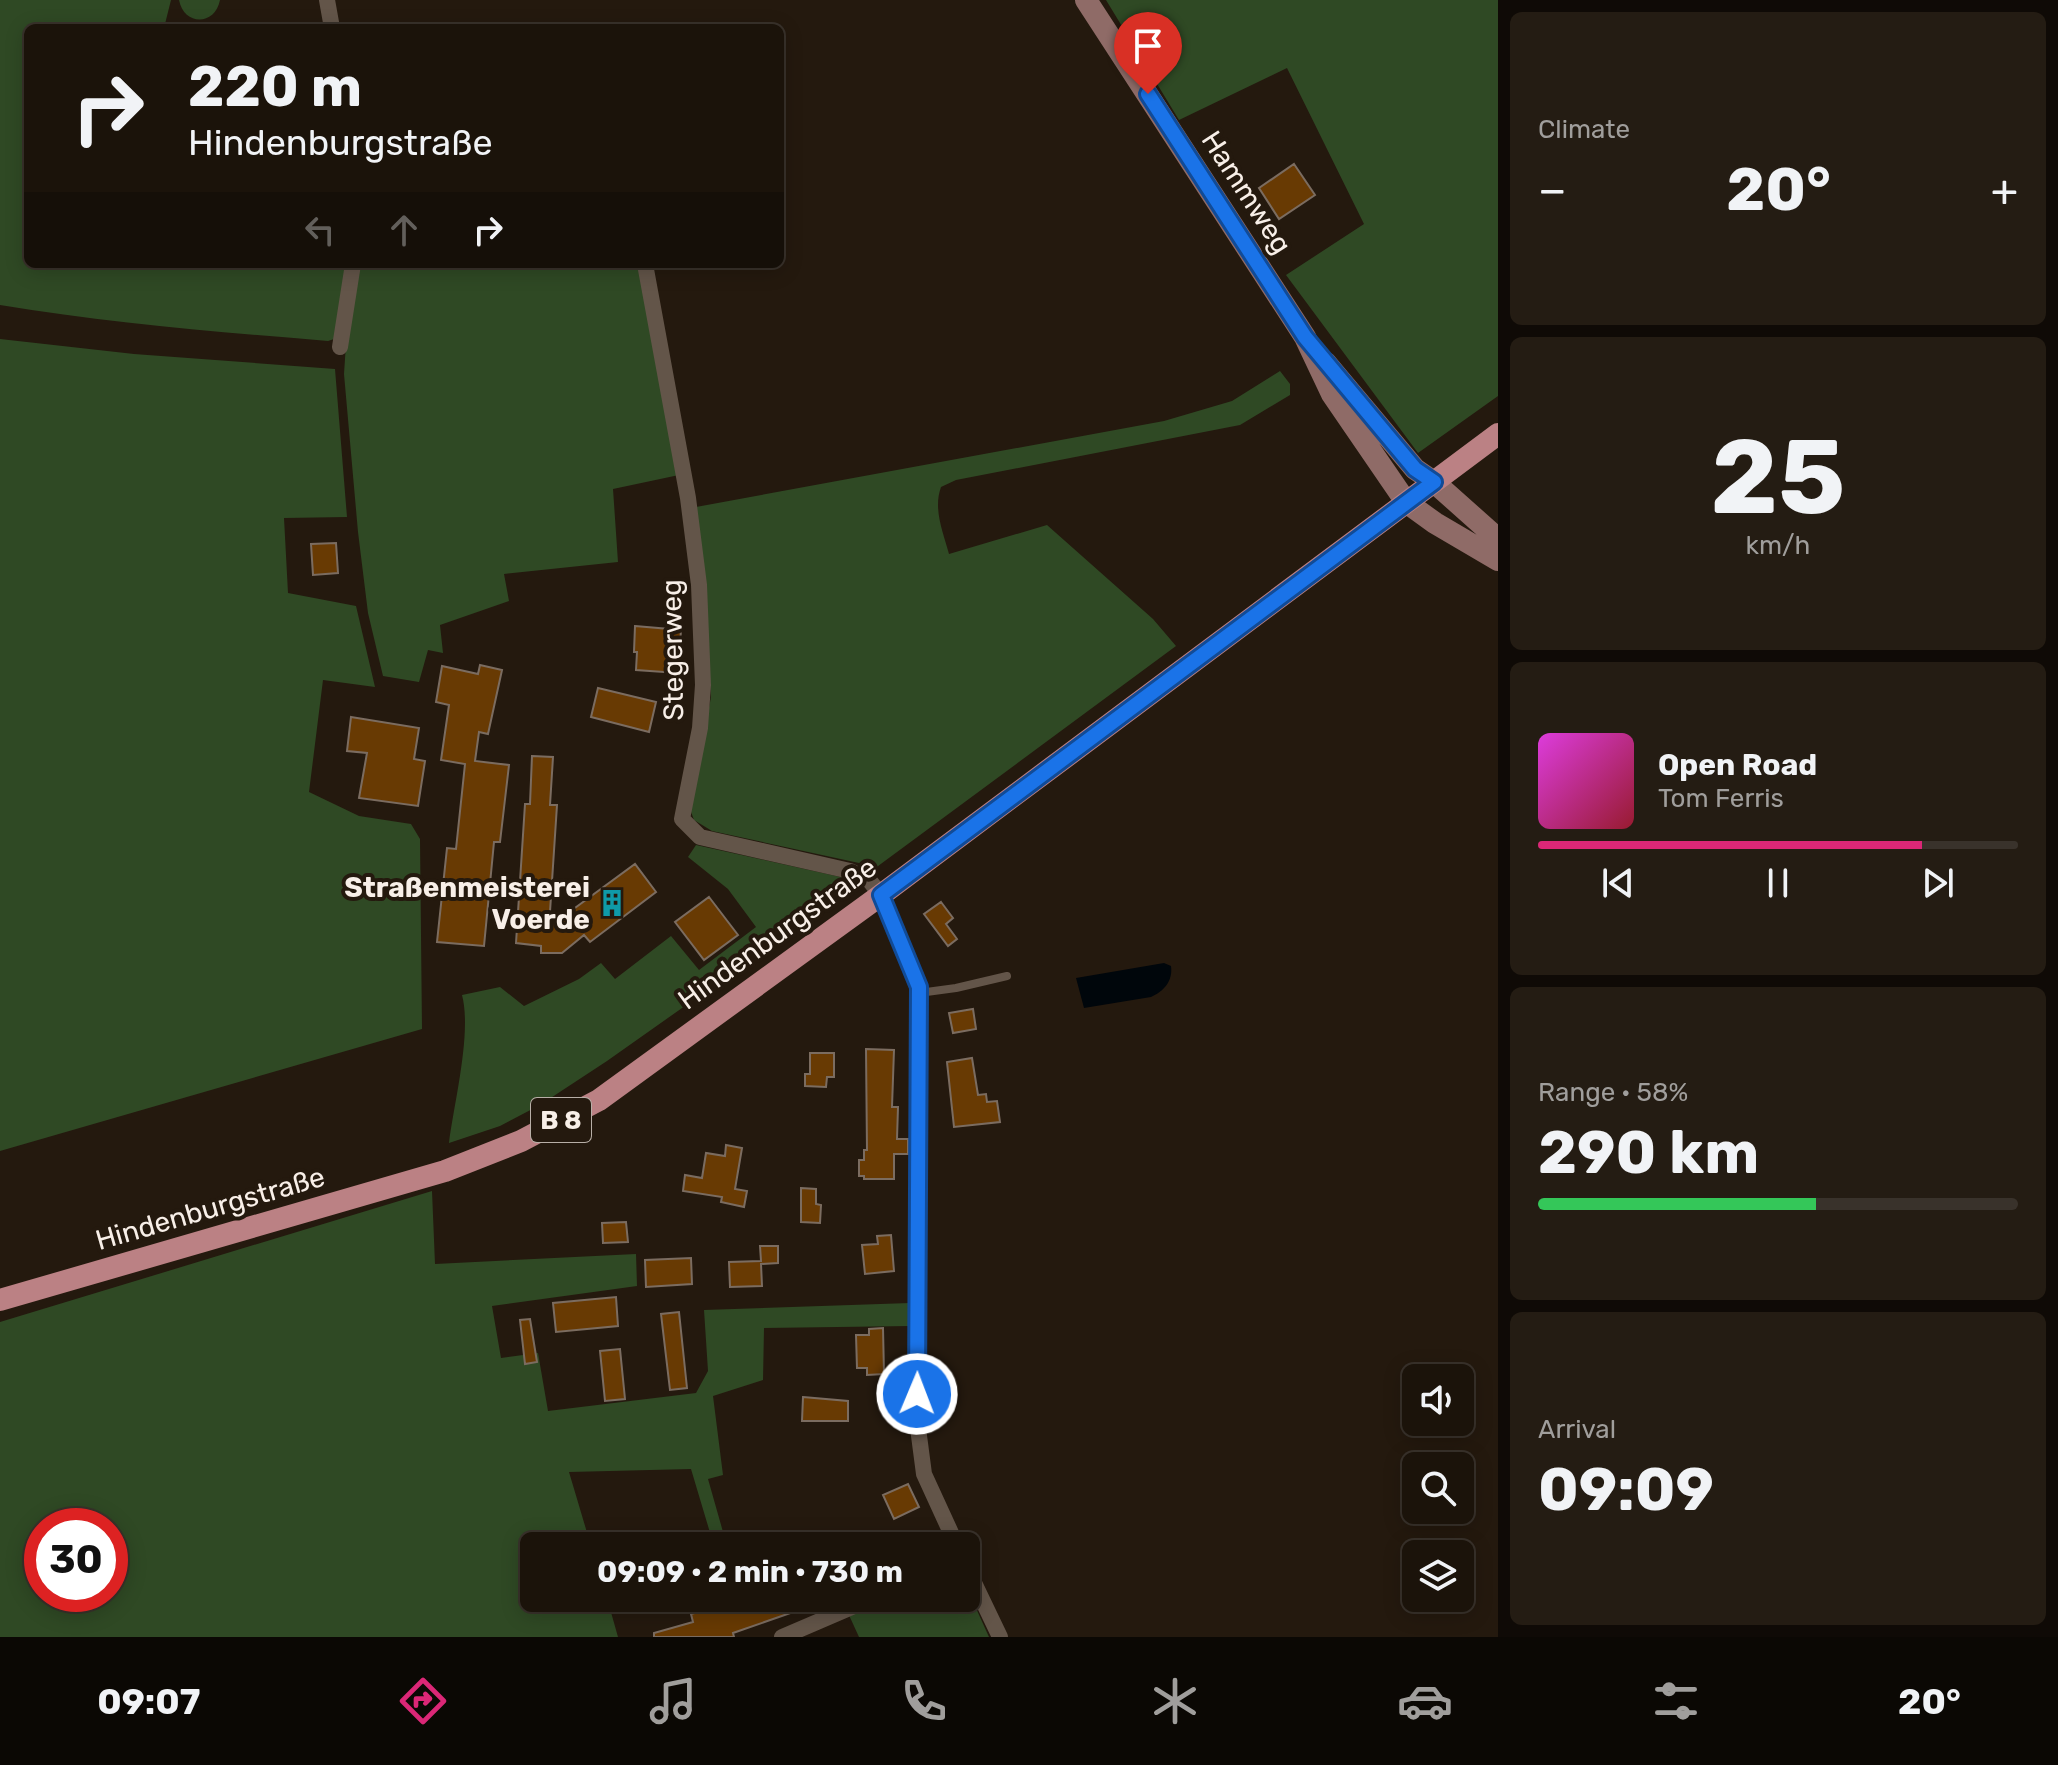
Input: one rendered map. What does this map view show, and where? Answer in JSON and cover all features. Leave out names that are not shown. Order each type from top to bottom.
[{"type":"main road","name":"Hammweg","points":[[1086,0],[1306,339],[1415,469],[1419,492],[1435,523],[1498,560]]},
{"type":"main road","name":"Hammweg","points":[[1306,339],[1332,394],[1419,492],[1498,547]]},
{"type":"main road","name":"Hindenburgstraße","points":[[0,1300],[445,1171],[521,1141],[599,1100],[881,895],[1498,434]]},
{"type":"main road","name":"Hammweg","points":[[1455,467],[1467,509]]},
{"type":"main road","name":"Hammweg","points":[[1419,492],[1467,509],[1498,539]]},
{"type":"street","points":[[327,0],[331,24]]},
{"type":"street","points":[[340,347],[352,268]]},
{"type":"street","name":"Stegerweg","points":[[646,268],[688,498],[699,585],[703,685],[700,728],[682,819],[700,837],[850,871],[869,880],[881,895]]},
{"type":"street","points":[[881,895],[919,993],[918,1428],[924,1474],[951,1532]]},
{"type":"street","points":[[980,1595],[1000,1637]]},
{"type":"street","points":[[782,1637],[840,1612]]},
{"type":"lane","points":[[919,993],[1007,976]]},
{"type":"green space","points":[[0,0],[171,0],[165,24],[24,24],[24,268],[347,268],[334,339],[328,341],[163,326],[0,305]]},
{"type":"green space","points":[[179,0],[220,0],[212,15],[200,20],[187,15]]},
{"type":"green space","points":[[1106,0],[1498,0],[1498,396],[1418,453],[1286,275],[1364,224],[1287,68],[1179,120]]},
{"type":"green space","points":[[358,268],[639,268],[679,475],[613,489],[618,562],[504,574],[509,601],[440,625],[443,653],[428,650],[419,682],[383,676],[368,613],[344,374],[348,313]]},
{"type":"green space","points":[[0,339],[134,354],[335,369],[347,517],[284,518],[288,593],[356,606],[375,687],[323,680],[309,792],[359,816],[411,824],[420,839],[422,1029],[0,1151]]},
{"type":"green space","points":[[1280,371],[1290,384],[1290,395],[1240,425],[956,480],[941,487],[938,512],[949,554],[1047,525],[1153,619],[1176,646],[874,869],[859,863],[712,831],[694,820],[690,809],[711,697],[696,507],[1164,421],[1232,401]]},
{"type":"green space","points":[[696,845],[845,878],[851,881],[852,888],[540,1105],[500,1126],[449,1143],[464,1048],[462,995],[500,987],[524,1006],[579,979],[601,963],[615,979],[671,936],[699,970],[756,927],[728,889],[688,857]]},
{"type":"green space","points":[[432,1191],[435,1264],[636,1254],[637,1286],[492,1306],[501,1358],[538,1353],[548,1411],[696,1393],[708,1371],[704,1310],[910,1303],[911,1326],[764,1328],[763,1380],[713,1396],[723,1475],[708,1479],[723,1532],[710,1532],[691,1469],[569,1472],[587,1532],[520,1532],[520,1612],[611,1612],[618,1637],[0,1637],[0,1322]]},
{"type":"green space","points":[[978,1612],[989,1637],[859,1637],[848,1613]]},
{"type":"shaded area","points":[[1164,963],[1171,966],[1171,976],[1164,989],[1156,995],[1084,1008],[1076,978]]},
{"type":"building","points":[[1294,164],[1315,195],[1279,219],[1259,188]]},
{"type":"building","points":[[336,543],[338,573],[313,575],[311,544]]},
{"type":"building","points":[[635,626],[681,630],[678,673],[636,670]]},
{"type":"building","points":[[480,665],[502,670],[488,734],[479,732],[475,761],[509,765],[500,842],[494,842],[484,946],[437,942],[447,848],[456,849],[465,764],[441,760],[449,705],[436,702],[442,666],[478,674]]},
{"type":"building","points":[[598,688],[656,702],[649,732],[591,717]]},
{"type":"building","points":[[351,717],[419,728],[414,759],[425,761],[418,806],[359,798],[367,753],[347,751]]},
{"type":"building","points":[[532,756],[553,757],[550,805],[557,805],[549,927],[635,864],[656,892],[590,942],[584,935],[562,953],[541,953],[541,946],[516,943],[525,804],[530,804]]},
{"type":"building","points":[[709,897],[738,935],[704,960],[675,922]]},
{"type":"building","points":[[941,902],[953,918],[946,924],[957,939],[948,946],[924,914]]},
{"type":"building","points":[[973,1009],[976,1029],[953,1033],[949,1013]]},
{"type":"building","points":[[866,1049],[894,1050],[892,1107],[898,1107],[897,1139],[908,1139],[908,1154],[894,1154],[894,1179],[864,1179],[864,1176],[859,1176],[859,1160],[864,1160],[864,1150],[867,1150]]},
{"type":"building","points":[[810,1053],[834,1053],[834,1077],[827,1077],[826,1087],[805,1086],[805,1074],[810,1074]]},
{"type":"building","points":[[972,1058],[978,1095],[986,1094],[987,1102],[997,1101],[1000,1122],[954,1127],[947,1062]]},
{"type":"building","points":[[726,1145],[742,1148],[735,1189],[747,1191],[744,1207],[721,1202],[722,1197],[683,1191],[685,1175],[702,1178],[706,1153],[725,1156]]},
{"type":"building","points":[[801,1188],[816,1189],[816,1204],[821,1205],[820,1223],[801,1222]]},
{"type":"building","points":[[626,1222],[628,1242],[603,1243],[602,1223]]},
{"type":"building","points":[[891,1235],[894,1271],[865,1274],[862,1245],[878,1244],[877,1236]]},
{"type":"building","points":[[760,1246],[778,1246],[778,1263],[761,1264],[762,1286],[730,1287],[729,1262],[761,1261]]},
{"type":"building","points":[[691,1258],[692,1284],[646,1287],[645,1260]]},
{"type":"building","points":[[616,1297],[618,1326],[556,1332],[553,1303]]},
{"type":"building","points":[[679,1312],[687,1388],[670,1390],[661,1314]]},
{"type":"building","points":[[530,1319],[537,1362],[525,1364],[520,1320]]},
{"type":"building","points":[[883,1328],[884,1374],[867,1375],[867,1368],[857,1368],[856,1335],[869,1335],[869,1329]]},
{"type":"building","points":[[620,1349],[625,1399],[605,1401],[600,1351]]},
{"type":"building","points":[[803,1397],[848,1401],[848,1421],[802,1421]]},
{"type":"building","points":[[908,1484],[919,1507],[894,1519],[883,1495]]},
{"type":"building","points":[[793,1612],[733,1633],[734,1637],[654,1637],[654,1633],[693,1622],[691,1614]]},
{"type":"place","name":"Straßenmeisterei Voerde","points":[[612,903]]},
{"type":"route","points":[[917,1394],[919,987],[881,895],[1434,482],[1415,469],[1305,337],[1148,94]]}]
